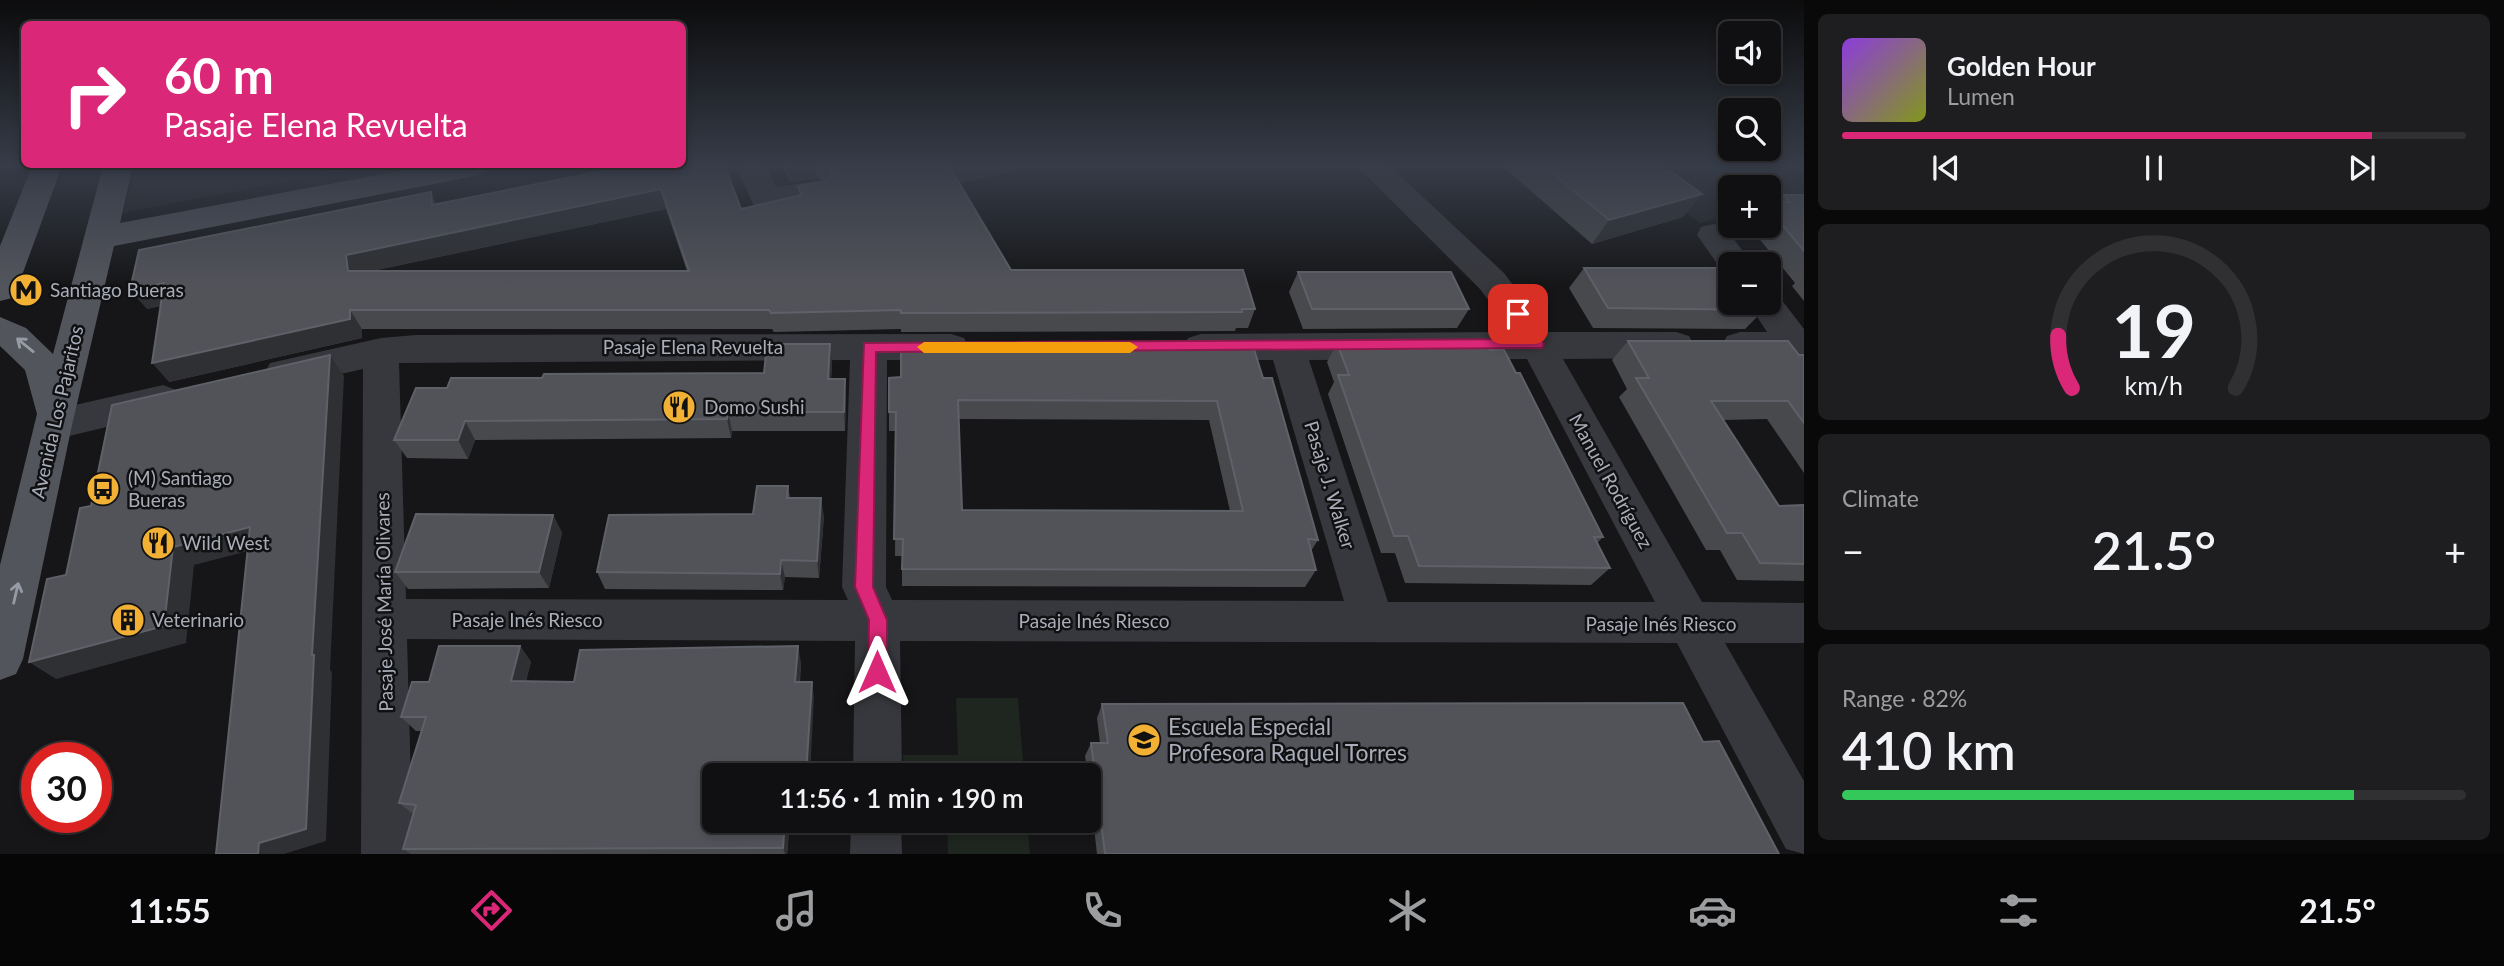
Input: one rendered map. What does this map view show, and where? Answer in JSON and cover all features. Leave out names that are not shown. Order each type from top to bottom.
[{"type":"main road","points":[[0,289],[32,206]]},
{"type":"main road","name":"Avenida Los Pajaritos","points":[[0,659],[54,419],[107,206]]},
{"type":"main road","points":[[98,238],[266,206]]},
{"type":"main road","points":[[0,330],[23,342],[37,356],[46,372],[54,419]]},
{"type":"street","name":"Manuel Rodríguez","points":[[1414,206],[1492,281],[1518,314],[1804,831]]},
{"type":"street","points":[[1713,234],[1726,252]]},
{"type":"street","points":[[1775,315],[1802,348]]},
{"type":"street","points":[[1161,347],[1536,344],[1802,348]]},
{"type":"street","points":[[869,347],[864,587],[878,620],[877,763]]},
{"type":"street","name":"Pasaje Elena Revuelta","points":[[246,381],[380,351],[416,348],[980,347]]},
{"type":"street","name":"Pasaje J. Walker","points":[[1287,347],[1373,622]]},
{"type":"street","name":"Pasaje José María Olivares","points":[[380,351],[387,854]]},
{"type":"street","points":[[54,419],[192,393]]},
{"type":"street","name":"Pasaje Inés Riesco","points":[[384,619],[1691,625],[1804,623]]},
{"type":"street","points":[[876,833],[876,854]]},
{"type":"shaded area","points":[[125,206],[160,206],[123,213]]},
{"type":"shaded area","points":[[1677,206],[1718,206],[1718,218],[1700,223]]},
{"type":"shaded area","points":[[956,698],[1018,698],[1023,763],[903,763],[903,755],[958,755]]},
{"type":"shaded area","points":[[947,833],[1028,833],[1030,854],[948,854]]},
{"type":"building","points":[[361,206],[581,206],[346,255],[348,271],[689,271],[667,206],[740,206],[741,209],[755,206],[973,206],[1011,270],[1243,270],[1255,309],[1242,309],[1242,312],[901,313],[901,310],[771,313],[769,310],[350,310],[350,319],[152,363],[164,283],[130,290],[139,250]]},
{"type":"building","points":[[1592,206],[1660,206],[1609,220]]},
{"type":"building","points":[[1781,206],[1804,206],[1804,251],[1781,223]]},
{"type":"building","points":[[1584,268],[1718,268],[1718,309],[1608,308]]},
{"type":"building","points":[[1298,272],[1451,272],[1469,309],[1312,309]]},
{"type":"building","points":[[1485,340],[1490,350],[1504,350],[1516,373],[1520,373],[1603,537],[1594,537],[1610,568],[1419,566],[1408,536],[1394,536],[1338,375],[1349,375],[1337,343]]},
{"type":"building","points":[[1628,341],[1788,341],[1799,355],[1804,355],[1804,423],[1788,401],[1711,401],[1779,506],[1804,505],[1804,564],[1760,563],[1742,533],[1727,533],[1636,378],[1649,378]]},
{"type":"building","points":[[1252,343],[1263,378],[1272,378],[1318,540],[1308,539],[1316,570],[902,569],[903,539],[894,539],[896,412],[889,412],[889,378],[901,377],[901,344]],"holes":[[[958,400],[1217,401],[1243,511],[962,510]]]},
{"type":"building","points":[[767,344],[830,344],[828,379],[845,379],[844,412],[728,412],[727,419],[465,421],[458,440],[394,440],[416,388],[447,388],[451,378],[542,378],[544,374],[764,373]]},
{"type":"building","points":[[330,355],[312,655],[306,829],[259,843],[258,854],[216,854],[250,527],[173,547],[164,626],[29,662],[47,579],[66,575],[80,508],[91,506],[112,405]]},
{"type":"building","points":[[757,486],[788,486],[787,498],[821,498],[817,561],[781,560],[780,574],[597,572],[609,515],[753,514]]},
{"type":"building","points":[[416,514],[553,515],[539,572],[395,572]]},
{"type":"building","points":[[439,646],[520,646],[511,681],[574,682],[580,650],[798,646],[795,682],[812,682],[807,763],[702,763],[702,833],[784,833],[783,848],[403,849],[416,805],[399,803],[426,717],[401,717],[412,682],[429,682]]},
{"type":"building","points":[[1683,703],[1703,742],[1719,741],[1779,854],[1105,854],[1101,822],[1101,763],[1094,763],[1091,743],[1108,743],[1102,704]]},
{"type":"slow traffic","points":[[924,347],[1130,347]]},
{"type":"place","name":"Santiago Bueras","points":[[26,290]]},
{"type":"place","name":"Domo Sushi","points":[[679,407]]},
{"type":"place","name":"(M) Santiago Bueras","points":[[103,489]]},
{"type":"place","name":"Wild West","points":[[158,543]]},
{"type":"place","name":"Veterinario","points":[[128,620]]},
{"type":"place","name":"Escuela Especial Profesora Raquel Torres","points":[[1144,740]]},
{"type":"route","points":[[877,672],[878,620],[864,587],[869,347],[1536,344],[1518,314]]}]
